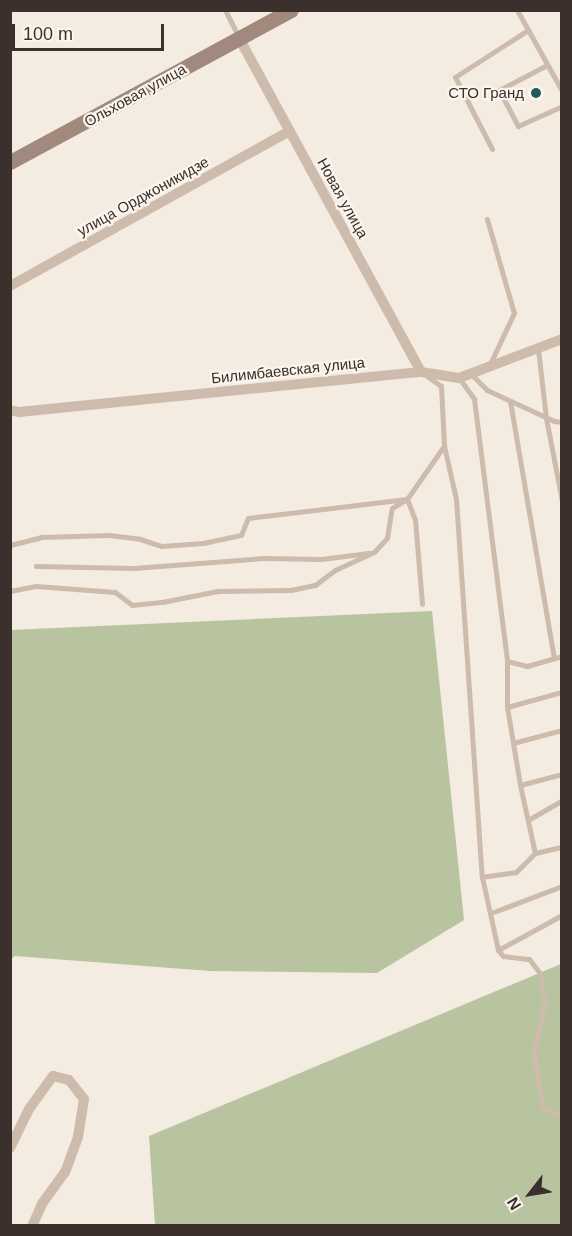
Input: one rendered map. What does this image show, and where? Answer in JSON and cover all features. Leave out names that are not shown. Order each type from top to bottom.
[{"type":"main road","name":"Ольховая улица","points":[[10,162],[291,10]]},
{"type":"street","name":"Новая улица","points":[[239,38],[421,372]]},
{"type":"street","name":"улица Орджоникидзе","points":[[10,286],[290,131]]},
{"type":"street","name":"Билимбаевская улица","points":[[13,413],[421,372],[464,376],[561,339]]},
{"type":"street","points":[[10,1148],[29,1109],[53,1076],[69,1080],[84,1099],[78,1137],[65,1172],[42,1204],[32,1226]]},
{"type":"lane","points":[[225,10],[239,38]]},
{"type":"lane","points":[[518,10],[561,91]]},
{"type":"lane","points":[[492,149],[455,76],[528,30]]},
{"type":"lane","points":[[547,65],[499,90],[518,126],[561,106]]},
{"type":"lane","points":[[487,219],[514,313],[490,366]]},
{"type":"lane","points":[[538,347],[546,418],[561,501]]},
{"type":"lane","points":[[421,372],[441,386],[444,446],[456,499],[482,877],[498,950],[503,956],[529,959],[540,973],[545,1004],[534,1050],[542,1106],[561,1117]]},
{"type":"lane","points":[[464,376],[510,401],[546,418],[561,422]]},
{"type":"lane","points":[[464,376],[474,399],[507,661],[507,707],[520,785],[535,853]]},
{"type":"lane","points":[[510,401],[554,658]]},
{"type":"lane","points":[[10,591],[36,586],[115,592],[132,605],[162,602],[218,591],[291,590],[315,585],[335,570],[374,552],[387,538],[392,508],[407,499],[444,446]]},
{"type":"lane","points":[[10,545],[41,537],[109,535],[140,539],[161,546],[202,543],[241,535],[248,518],[407,499]]},
{"type":"lane","points":[[407,499],[414,520],[422,604]]},
{"type":"lane","points":[[36,566],[134,568],[263,558],[321,559],[374,552]]},
{"type":"lane","points":[[507,661],[528,666],[561,656]]},
{"type":"lane","points":[[507,707],[561,692]]},
{"type":"lane","points":[[513,743],[561,730]]},
{"type":"lane","points":[[520,785],[561,774]]},
{"type":"lane","points":[[528,820],[561,800]]},
{"type":"lane","points":[[482,877],[516,872],[535,853],[561,847]]},
{"type":"lane","points":[[491,912],[561,886]]},
{"type":"lane","points":[[498,950],[561,915]]},
{"type":"green space","points":[[432,611],[464,920],[377,973],[210,971],[15,956],[11,959],[11,630]]},
{"type":"green space","points":[[561,964],[561,1225],[155,1225],[149,1136]]},
{"type":"place","name":"СТО Гранд","points":[[536,93]]}]
